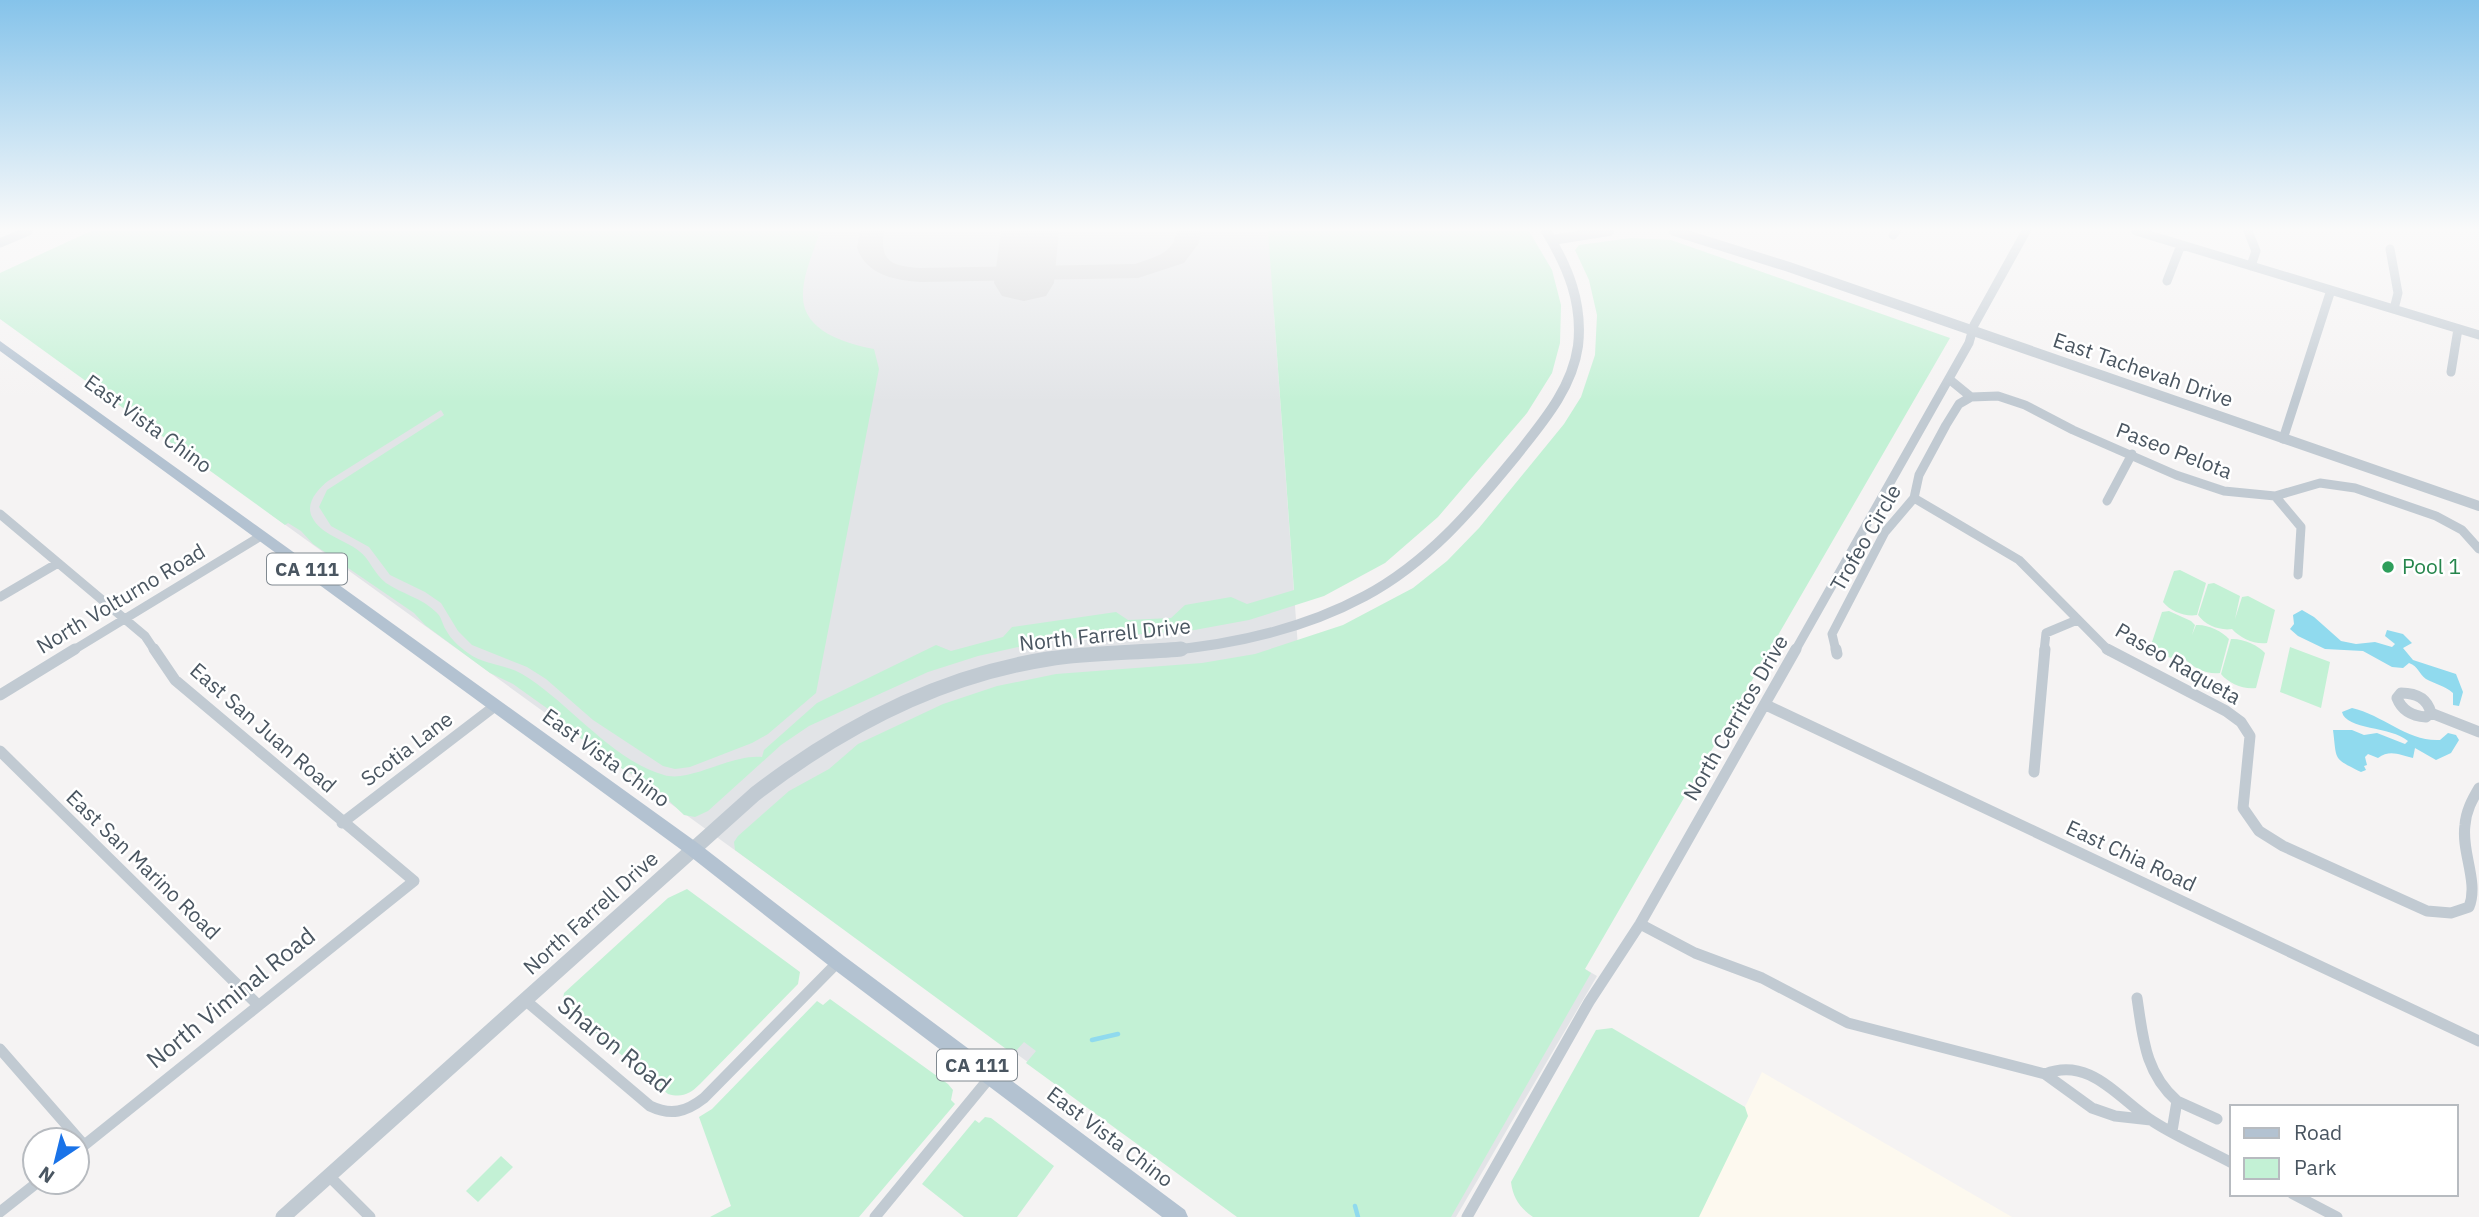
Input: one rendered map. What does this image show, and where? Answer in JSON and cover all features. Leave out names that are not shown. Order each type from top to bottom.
[{"type":"main road","name":"East Vista Chino","points":[[0,345],[694,849],[1168,1214]]},
{"type":"street","name":"North Farrell Drive","points":[[284,1217],[774,779],[831,739],[886,709],[934,689],[1034,661],[1115,651],[1193,648],[1266,634],[1349,604],[1409,568],[1455,528],[1544,421],[1565,388],[1577,356],[1580,322],[1575,288]]},
{"type":"street","name":"East Tachevah Drive","points":[[1846,288],[2479,506]]},
{"type":"street","name":"North Cerritos Drive","points":[[1467,1217],[1589,1002],[1640,924],[1766,705],[1969,343],[1972,331],[1995,288]]},
{"type":"street","points":[[2324,288],[2479,335]]},
{"type":"street","points":[[2394,309],[2397,288]]},
{"type":"street","points":[[2283,439],[2331,290]]},
{"type":"street","points":[[2451,372],[2458,329]]},
{"type":"street","points":[[1949,379],[1970,397]]},
{"type":"street","name":"Paseo Pelota","points":[[1970,397],[1998,396],[2025,405],[2073,430],[2176,475],[2224,491],[2275,496],[2320,483],[2340,484],[2436,516],[2462,530],[2479,550]]},
{"type":"street","name":"Trofeo Circle","points":[[1838,654],[1832,634],[1885,532],[1914,498],[1919,475],[1946,425],[1959,404],[1970,397]]},
{"type":"street","points":[[2107,501],[2133,454]]},
{"type":"street","points":[[2275,496],[2301,527],[2298,575]]},
{"type":"street","name":"Paseo Raqueta","points":[[1914,498],[2019,560],[2111,653],[2226,711],[2241,722],[2250,736],[2243,808],[2259,831],[2283,846],[2427,911],[2440,913],[2469,907],[2475,896],[2475,883],[2464,827],[2469,806],[2479,788]]},
{"type":"street","name":"East San Juan Road","points":[[0,514],[145,636],[175,680],[414,881]]},
{"type":"street","name":"North Volturno Road","points":[[0,695],[261,536]]},
{"type":"street","points":[[0,597],[58,563]]},
{"type":"street","points":[[2034,772],[2046,633],[2077,620]]},
{"type":"street","name":"East Chia Road","points":[[1766,705],[2479,1041]]},
{"type":"street","name":"Scotia Lane","points":[[342,823],[495,706]]},
{"type":"street","points":[[2431,713],[2479,732]]},
{"type":"street","name":"East San Marino Road","points":[[0,751],[258,1005]]},
{"type":"street","name":"North Viminal Road","points":[[91,1140],[414,881]]},
{"type":"street","points":[[1640,924],[1695,953],[1762,978],[1848,1023],[2045,1074],[2092,1108],[2115,1116],[2151,1120]]},
{"type":"street","name":"Sharon Road","points":[[525,1000],[650,1107],[663,1113],[679,1113],[696,1105],[711,1092],[838,962]]},
{"type":"street","points":[[2137,999],[2149,1068],[2159,1085],[2177,1101],[2217,1119]]},
{"type":"street","points":[[0,1049],[63,1126]]},
{"type":"street","points":[[2045,1074],[2061,1068],[2097,1078],[2151,1120],[2230,1162]]},
{"type":"street","points":[[875,1217],[991,1076]]},
{"type":"street","points":[[2172,1131],[2177,1101]]},
{"type":"street","points":[[329,1176],[370,1217]]},
{"type":"street","points":[[0,1213],[21,1196]]},
{"type":"street","points":[[2297,1196],[2337,1217]]},
{"type":"shaded area","points":[[483,288],[1303,288],[1274,314],[1303,717],[1254,776],[1597,976],[1456,1217],[1242,1217],[269,513]]},
{"type":"shaded area","points":[[1762,1072],[2012,1217],[1691,1217]]},
{"type":"green space","points":[[0,288],[804,288],[804,307],[809,318],[827,334],[851,344],[874,349],[879,369],[816,693],[768,734],[752,743],[690,767],[675,769],[663,766],[593,720],[546,679],[527,667],[472,645],[458,631],[441,603],[390,575],[369,547],[331,526],[319,507],[327,490],[444,415],[441,410],[328,481],[311,502],[310,512],[321,528],[359,551],[386,583],[430,607],[440,616],[450,637],[468,653],[522,674],[557,699],[626,757],[645,768],[674,776],[750,757],[762,757],[764,750],[817,703],[936,645],[951,651],[1003,637],[1012,627],[1116,612],[1128,620],[1171,618],[1185,605],[1231,597],[1247,604],[1294,590],[1272,288],[1557,288],[1561,305],[1560,343],[1552,373],[1527,413],[1438,517],[1385,563],[1324,596],[1249,620],[1189,631],[1050,640],[978,656],[928,672],[809,726],[781,745],[708,811],[695,817],[684,815],[647,780],[624,770],[564,726],[555,714],[513,684],[490,673],[425,625],[414,613],[313,544],[301,531],[288,523],[285,525],[0,319]]},
{"type":"green space","points":[[1591,288],[1807,288],[1950,338],[1585,969],[1591,973],[1451,1217],[1237,1217],[1026,1063],[1036,1051],[1024,1042],[1013,1054],[735,850],[734,842],[738,836],[789,791],[829,769],[858,744],[943,704],[997,686],[1056,674],[1202,663],[1255,654],[1343,625],[1413,588],[1447,561],[1479,528],[1564,424],[1581,397],[1595,355],[1597,315]]},
{"type":"green space","points":[[2180,570],[2206,583],[2197,615],[2178,613],[2163,602],[2174,571]]},
{"type":"green space","points":[[2214,583],[2240,596],[2235,619],[2242,597],[2248,596],[2275,610],[2267,643],[2248,640],[2232,629],[2218,628],[2201,619],[2198,615],[2208,584]]},
{"type":"green space","points":[[2169,611],[2195,625],[2192,635],[2196,625],[2200,625],[2214,629],[2229,639],[2220,673],[2206,672],[2185,659],[2166,656],[2151,645],[2162,612]]},
{"type":"green space","points":[[2231,639],[2250,643],[2265,653],[2256,688],[2237,685],[2221,674]]},
{"type":"green space","points":[[2290,647],[2330,662],[2321,708],[2280,692]]},
{"type":"green space","points":[[687,889],[800,972],[798,984],[700,1084],[689,1093],[678,1096],[668,1094],[562,1005],[564,993],[668,898]]},
{"type":"green space","points":[[830,999],[948,1084],[953,1090],[951,1100],[955,1104],[859,1217],[710,1217],[731,1206],[699,1117],[712,1109],[817,1001],[823,1005]]},
{"type":"green space","points":[[1612,1028],[1745,1107],[1748,1116],[1699,1217],[1533,1217],[1515,1198],[1511,1182],[1596,1030]]},
{"type":"green space","points":[[985,1117],[991,1118],[1054,1166],[1017,1217],[964,1217],[922,1184],[975,1120],[979,1123]]},
{"type":"green space","points":[[501,1156],[513,1167],[478,1202],[466,1191]]},
{"type":"water","points":[[2302,610],[2341,641],[2356,644],[2375,642],[2392,647],[2395,644],[2385,636],[2387,630],[2403,634],[2412,643],[2403,648],[2413,660],[2456,674],[2463,692],[2459,706],[2453,705],[2453,693],[2426,679],[2409,663],[2403,668],[2392,667],[2363,651],[2325,649],[2298,636],[2290,629],[2294,624],[2293,615]]},
{"type":"water","points":[[2352,708],[2417,737],[2440,740],[2448,733],[2456,735],[2459,740],[2451,753],[2436,760],[2415,748],[2413,758],[2391,753],[2378,758],[2368,754],[2365,757],[2366,770],[2361,772],[2338,757],[2333,730],[2352,730],[2364,735],[2377,733],[2405,744],[2408,741],[2345,718],[2342,712]]},
{"type":"waterway","points":[[1092,1040],[1118,1034]]},
{"type":"waterway","points":[[1355,1206],[1358,1217]]},
{"type":"place","name":"Pool 1","points":[[2388,567]]}]
